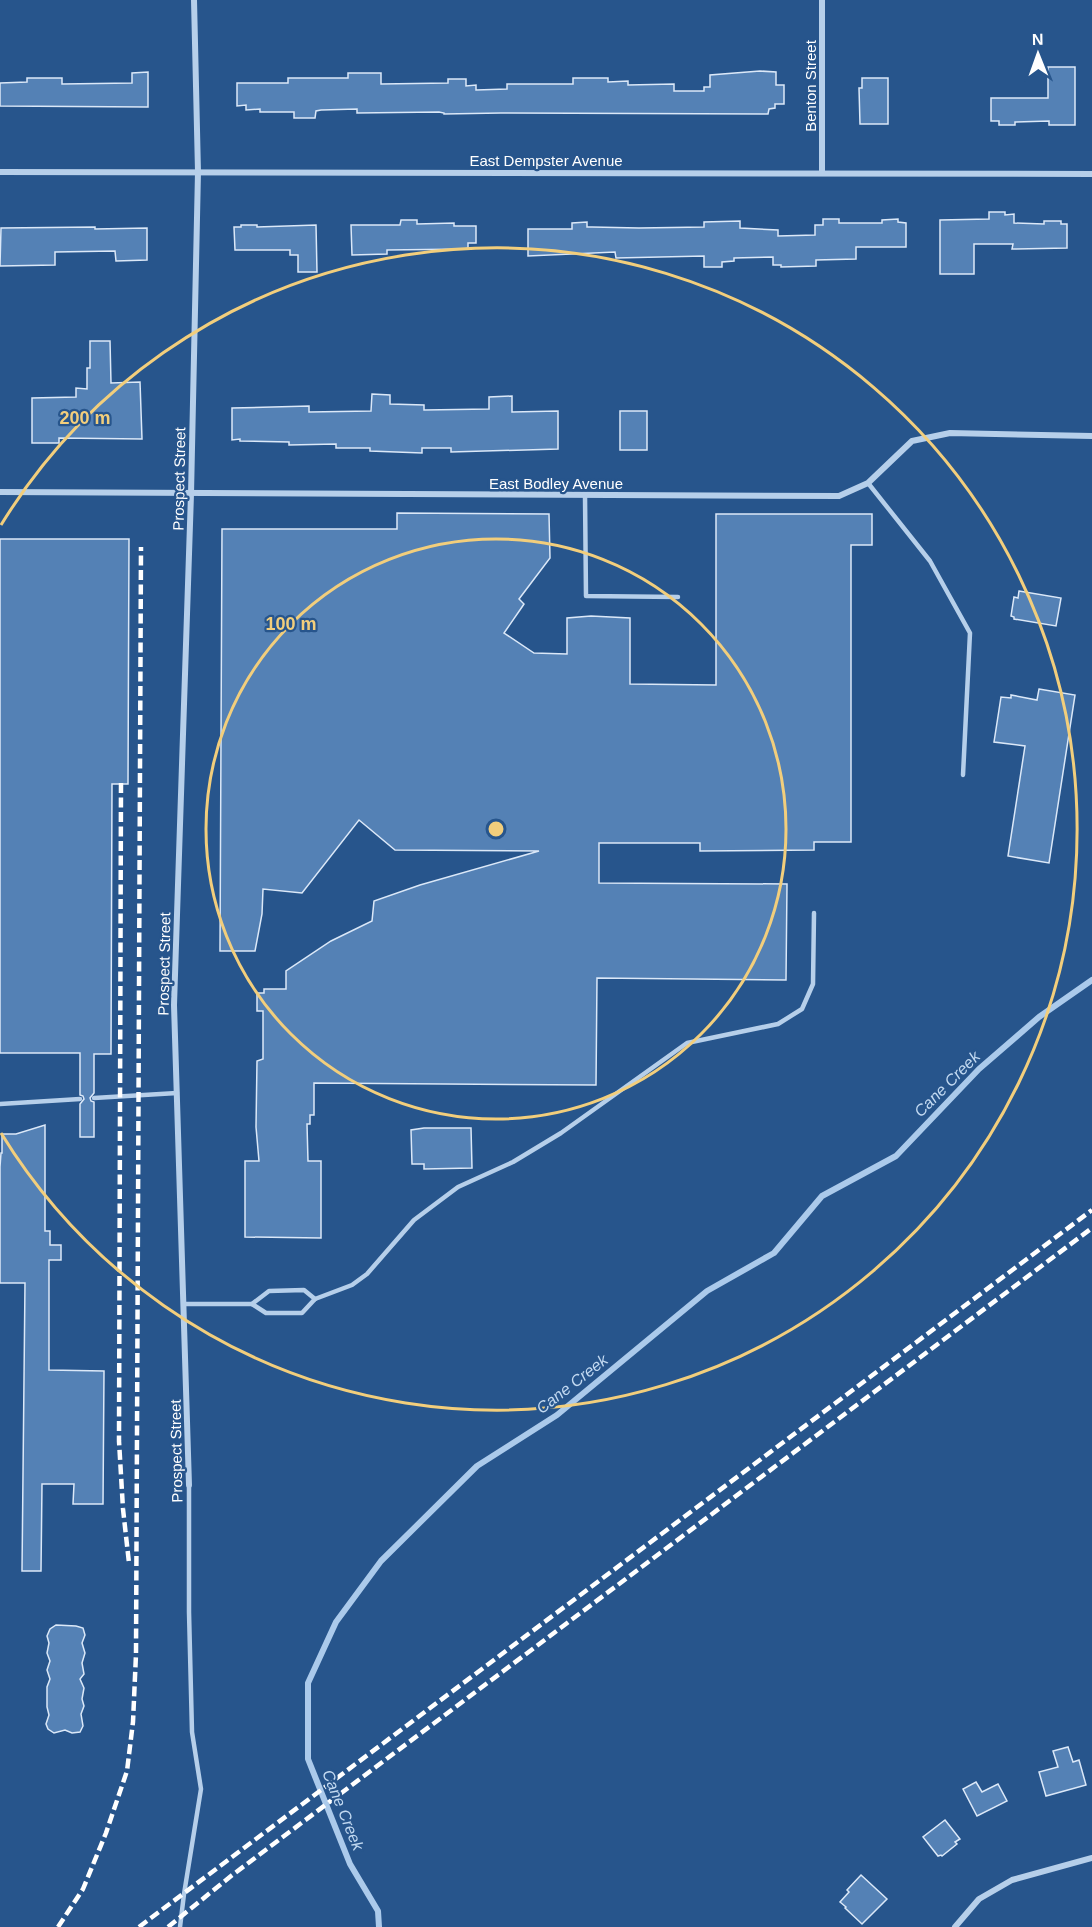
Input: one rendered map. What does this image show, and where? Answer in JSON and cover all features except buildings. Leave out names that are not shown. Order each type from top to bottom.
[{"type":"street","name":"Prospect Street","points":[[189,1485],[174,1005],[191,494],[198,172],[194,0]]},
{"type":"street","name":"Benton Street","points":[[822,0],[822,172]]},
{"type":"street","name":"East Dempster Avenue","points":[[0,172],[1092,174]]},
{"type":"street","name":"East Bodley Avenue","points":[[0,492],[839,496],[868,483],[912,441],[950,433],[1092,436]]},
{"type":"street","points":[[955,1927],[979,1899],[1012,1881],[1092,1858]]},
{"type":"lane","points":[[868,483],[930,561],[970,633],[963,775]]},
{"type":"lane","points":[[585,495],[586,596],[678,597]]},
{"type":"lane","points":[[184,1304],[252,1304],[266,1313],[302,1313],[315,1299],[352,1285],[367,1274],[414,1220],[458,1187],[513,1162],[561,1133],[687,1043],[778,1024],[802,1010],[813,984],[814,913]]},
{"type":"lane","points":[[94,1098],[177,1093]]},
{"type":"lane","points":[[0,1104],[80,1099]]},
{"type":"lane","points":[[252,1304],[269,1291],[304,1290],[315,1299]]},
{"type":"lane","name":"Prospect Street","points":[[180,1927],[201,1789],[192,1732],[189,1485]]},
{"type":"waterway","name":"Cane Creek","points":[[379,1927],[378,1911],[350,1864],[308,1759],[308,1683],[336,1622],[381,1561],[477,1466],[557,1415],[707,1291],[774,1253],[822,1196],[896,1156],[979,1069],[1039,1017],[1092,980]]},
{"type":"railway","points":[[58,1927],[83,1889],[106,1833],[127,1771],[133,1722],[136,1654],[141,547]]},
{"type":"railway","points":[[121,783],[119,1441],[129,1563]]},
{"type":"railway","points":[[139,1927],[1092,1210]]},
{"type":"railway","points":[[168,1927],[231,1876],[1092,1228]]}]
